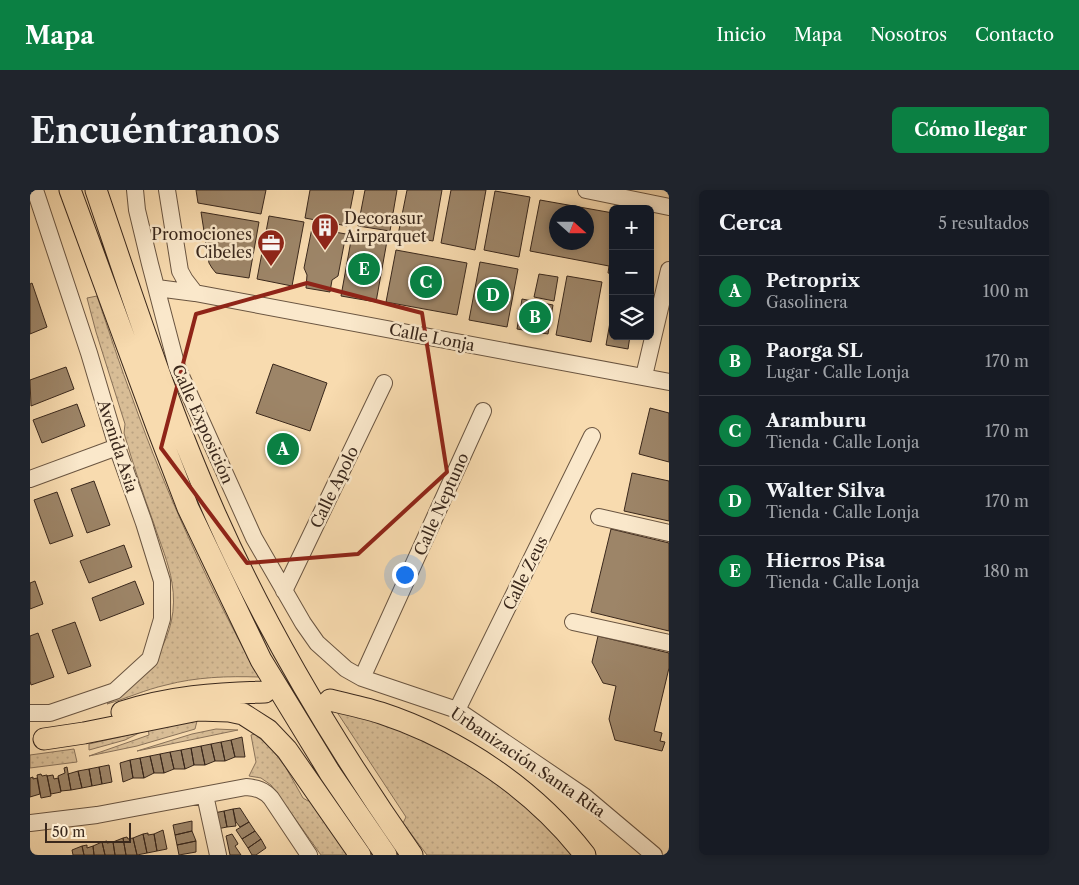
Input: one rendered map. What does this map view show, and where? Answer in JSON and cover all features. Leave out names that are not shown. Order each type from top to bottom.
[{"type":"main road","points":[[70,190],[188,508],[261,660],[325,766],[386,855]]},
{"type":"main road","points":[[96,190],[175,414],[217,517],[257,602],[356,773],[412,855]]},
{"type":"main road","points":[[37,740],[128,710],[166,701],[201,695],[265,692]]},
{"type":"main road","points":[[330,700],[382,713],[441,738],[476,758],[501,775],[550,815],[585,855]]},
{"type":"main road","points":[[37,740],[84,733],[198,710],[220,710],[243,714],[268,730],[287,750],[360,855]]},
{"type":"street","name":"Avenida Asia","points":[[30,713],[50,712],[116,691],[150,659],[162,619],[162,581],[117,447],[90,353],[35,190]]},
{"type":"street","name":"Calle Exposición","points":[[135,190],[150,264],[162,289],[177,367],[254,538],[284,591]]},
{"type":"street","points":[[167,190],[180,271],[195,293]]},
{"type":"street","points":[[586,190],[669,207]]},
{"type":"street","points":[[644,376],[669,270]]},
{"type":"street","points":[[162,289],[175,282],[180,271]]},
{"type":"street","name":"Calle Lonja","points":[[162,289],[195,293],[669,382]]},
{"type":"street","name":"Calle Apolo","points":[[284,591],[384,383]]},
{"type":"street","name":"Calle Neptuno","points":[[362,678],[483,411]]},
{"type":"street","name":"Calle Zeus","points":[[457,710],[592,436]]},
{"type":"street","points":[[30,479],[117,447]]},
{"type":"street","points":[[600,517],[669,533]]},
{"type":"street","name":"Urbanización Santa Rita","points":[[284,591],[317,643],[346,669],[362,678],[457,710],[584,796],[654,855]]},
{"type":"street","points":[[573,622],[669,643]]},
{"type":"street","points":[[30,823],[97,815],[246,787],[266,792],[309,855]]},
{"type":"street","points":[[205,795],[218,855]]},
{"type":"highlighted area","points":[[307,283],[422,313],[447,472],[358,554],[247,563],[161,448],[196,314]]},
{"type":"shaded area","points":[[97,296],[146,436],[175,507],[223,610],[259,677],[223,677],[177,682],[107,704],[136,681],[159,653],[172,620],[174,602],[169,568],[127,445],[124,433],[125,424],[87,298]]},
{"type":"shaded area","points":[[333,706],[348,710],[441,747],[514,794],[575,855],[427,855],[403,823],[406,817]]},
{"type":"shaded area","points":[[197,721],[195,729],[137,746],[89,756],[149,735],[148,727]]},
{"type":"shaded area","points":[[216,729],[238,730],[137,751],[192,734]]},
{"type":"shaded area","points":[[141,732],[125,740],[89,750],[89,744]]},
{"type":"shaded area","points":[[255,734],[272,749],[286,768],[303,798],[308,801],[312,800],[350,855],[321,855],[271,785],[261,778],[249,776],[256,762],[251,735]]},
{"type":"shaded area","points":[[74,749],[77,762],[30,768],[30,755]]},
{"type":"building","points":[[196,190],[266,190],[261,214],[198,203]]},
{"type":"building","points":[[310,190],[354,190],[347,226],[305,218]]},
{"type":"building","points":[[365,190],[397,190],[390,231],[358,226]]},
{"type":"building","points":[[407,190],[442,190],[433,241],[398,235]]},
{"type":"building","points":[[451,190],[486,190],[475,250],[441,243]]},
{"type":"building","points":[[495,191],[530,197],[519,257],[484,250]]},
{"type":"building","points":[[540,200],[568,205],[549,205],[549,250],[594,250],[594,210],[609,212],[609,266],[530,251]]},
{"type":"building","points":[[201,212],[259,222],[249,278],[216,273],[212,268],[209,263]]},
{"type":"building","points":[[269,216],[304,222],[292,286],[257,279]]},
{"type":"building","name":"Decorasur Airparquet","points":[[312,228],[346,234],[338,276],[332,280],[330,292],[306,288],[307,275],[304,268]]},
{"type":"building","points":[[352,235],[387,241],[376,302],[341,296]]},
{"type":"building","points":[[396,250],[467,263],[457,315],[386,302]]},
{"type":"building","points":[[480,262],[518,269],[507,327],[469,320]]},
{"type":"building","points":[[539,274],[558,277],[554,301],[534,297]]},
{"type":"building","points":[[567,276],[602,282],[591,342],[556,335]]},
{"type":"building","points":[[32,283],[47,327],[30,334],[30,284]]},
{"type":"building","points":[[522,299],[553,305],[548,334],[517,329]]},
{"type":"building","points":[[609,328],[609,340],[629,340],[628,349],[606,345]]},
{"type":"building","points":[[273,364],[327,383],[310,431],[256,413]]},
{"type":"building","points":[[66,367],[74,389],[31,406],[30,380]]},
{"type":"building","points":[[77,404],[85,426],[42,443],[33,420]]},
{"type":"building","points":[[650,408],[669,413],[669,462],[639,454]]},
{"type":"building","points":[[632,473],[669,481],[669,521],[624,511]]},
{"type":"building","points":[[94,481],[110,525],[87,533],[71,489]]},
{"type":"building","points":[[57,492],[73,536],[50,544],[34,500]]},
{"type":"building","points":[[611,529],[669,543],[669,631],[591,612]]},
{"type":"building","points":[[124,545],[132,567],[89,583],[80,561]]},
{"type":"building","points":[[35,581],[43,604],[30,609],[30,583]]},
{"type":"building","points":[[135,581],[144,604],[100,621],[92,598]]},
{"type":"building","points":[[75,622],[91,666],[68,674],[52,630]]},
{"type":"building","points":[[38,633],[54,677],[31,685],[30,636]]},
{"type":"building","points":[[598,636],[669,653],[669,668],[654,731],[662,733],[660,741],[665,742],[662,751],[615,740],[609,719],[616,686],[603,683],[592,662]]},
{"type":"building","points":[[242,737],[245,757],[235,757],[231,740]]},
{"type":"building","points":[[231,740],[235,757],[225,761],[221,742]]},
{"type":"building","points":[[221,742],[225,761],[215,761],[211,744]]},
{"type":"building","points":[[211,744],[215,761],[205,765],[201,746]]},
{"type":"building","points":[[201,746],[205,765],[194,765],[191,748]]},
{"type":"building","points":[[191,748],[194,765],[185,769],[181,750]]},
{"type":"building","points":[[181,750],[185,769],[174,769],[170,752]]},
{"type":"building","points":[[170,752],[174,769],[164,773],[160,754]]},
{"type":"building","points":[[160,754],[164,773],[154,773],[150,756]]},
{"type":"building","points":[[150,756],[154,773],[144,778],[140,758]]},
{"type":"building","points":[[140,758],[144,778],[133,778],[130,760]]},
{"type":"building","points":[[130,760],[133,778],[123,782],[120,763]]},
{"type":"building","points":[[109,765],[112,782],[102,784],[99,767]]},
{"type":"building","points":[[67,767],[71,790],[61,791],[58,776],[65,773],[64,768]]},
{"type":"building","points":[[99,767],[102,784],[92,786],[89,769]]},
{"type":"building","points":[[89,769],[92,786],[82,788],[78,771]]},
{"type":"building","points":[[78,771],[82,788],[71,790],[68,774]]},
{"type":"building","points":[[41,774],[42,776],[47,775],[51,796],[41,798],[37,775]]},
{"type":"building","points":[[53,775],[54,779],[58,778],[61,792],[51,794],[47,776]]},
{"type":"building","points":[[33,777],[33,779],[37,778],[40,794],[30,797],[30,778]]},
{"type":"building","points":[[240,808],[249,822],[240,827],[236,822],[233,809]]},
{"type":"building","points":[[233,809],[236,826],[227,827],[224,811]]},
{"type":"building","points":[[224,811],[227,827],[217,829],[214,813]]},
{"type":"building","points":[[192,821],[192,831],[175,835],[173,825]]},
{"type":"building","points":[[249,822],[255,831],[242,839],[236,830]]},
{"type":"building","points":[[163,830],[167,849],[157,851],[154,834]]},
{"type":"building","points":[[192,831],[196,841],[177,845],[175,835]]},
{"type":"building","points":[[255,831],[261,839],[248,848],[242,839]]},
{"type":"building","points":[[148,833],[148,835],[154,834],[157,851],[147,853],[143,834]]},
{"type":"building","points":[[143,834],[147,853],[137,855],[133,838]]},
{"type":"building","points":[[232,834],[238,844],[235,846],[241,855],[230,855],[226,836]]},
{"type":"building","points":[[127,837],[128,839],[133,838],[137,855],[126,855],[123,838]]},
{"type":"building","points":[[123,838],[126,855],[115,855],[113,842]]},
{"type":"building","points":[[261,839],[266,848],[256,855],[252,855],[248,848]]},
{"type":"building","points":[[107,841],[107,843],[113,842],[115,855],[105,855],[102,842]]},
{"type":"building","points":[[196,841],[196,852],[179,855],[177,845]]},
{"type":"building","points":[[102,842],[105,855],[94,855],[93,846]]},
{"type":"building","points":[[87,845],[87,848],[93,846],[94,855],[84,855],[82,846]]},
{"type":"building","points":[[82,846],[84,855],[73,855],[72,850]]},
{"type":"place","name":"Decorasur Airparquet","points":[[325,251]]},
{"type":"place","name":"Promociones Cibeles","points":[[271,267]]},
{"type":"place","name":"Hierros Pisa","points":[[364,269]]},
{"type":"place","name":"Aramburu","points":[[426,282]]},
{"type":"place","name":"Walter Silva","points":[[493,295]]},
{"type":"place","name":"Paorga SL","points":[[535,317]]},
{"type":"place","name":"Petroprix","points":[[283,449]]}]
